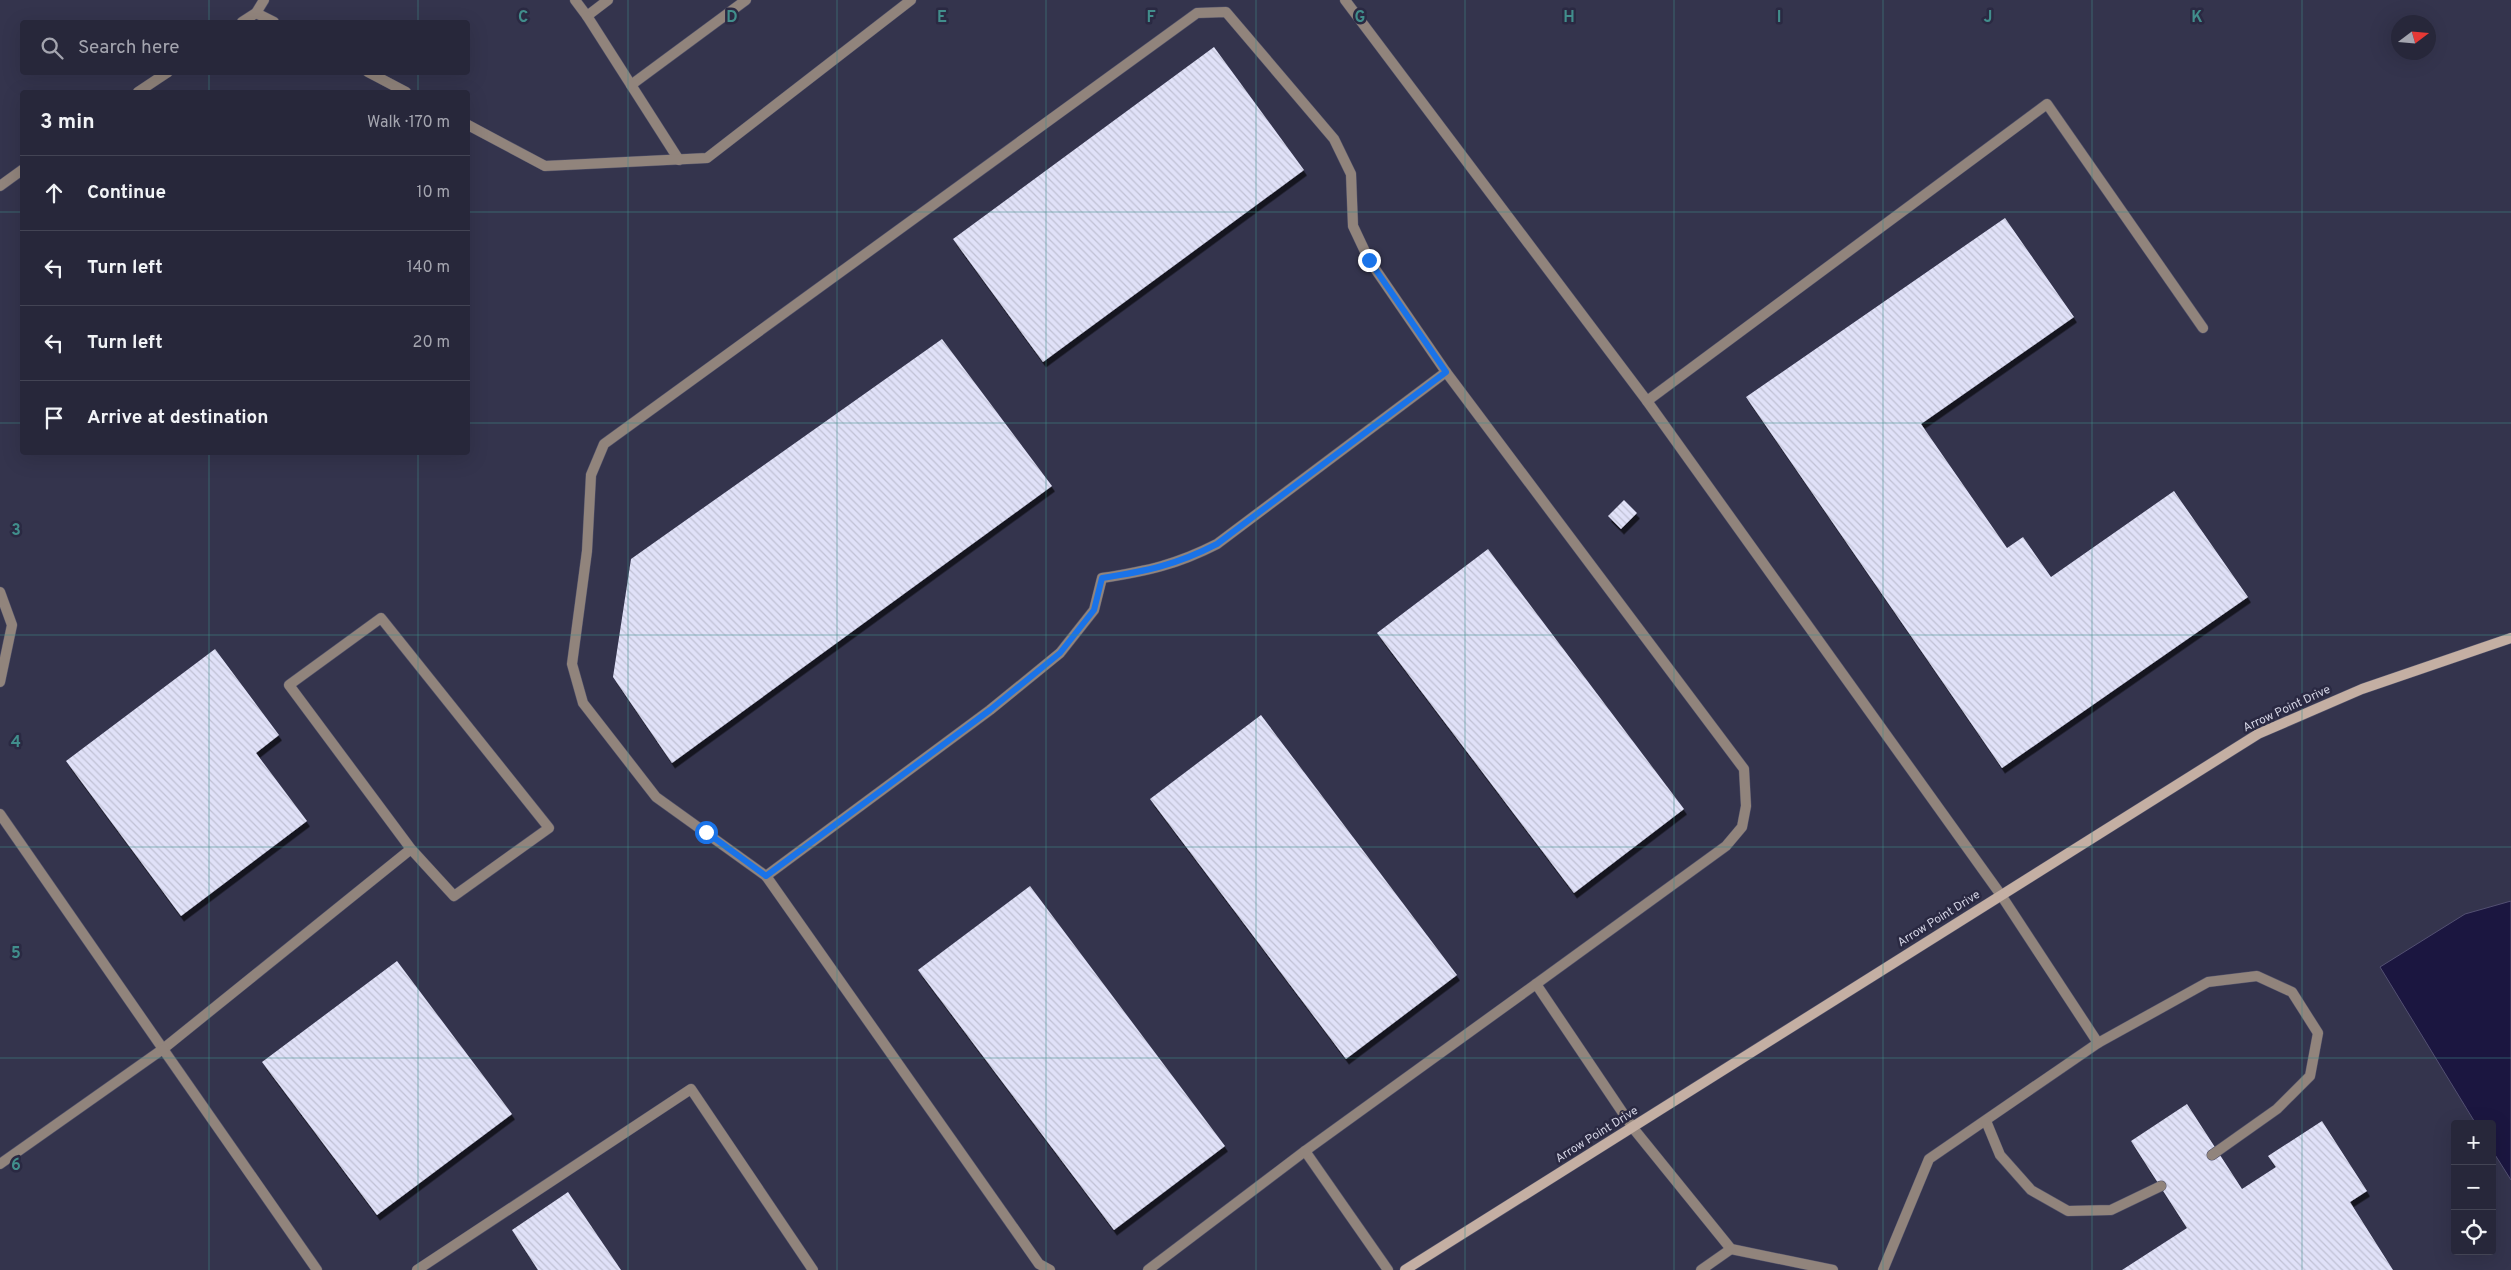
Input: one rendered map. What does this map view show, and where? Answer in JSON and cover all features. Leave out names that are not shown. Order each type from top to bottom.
[{"type":"street","name":"Arrow Point Drive","points":[[1405,1270],[2258,734],[2362,689],[2511,638]]},
{"type":"lane","points":[[245,20],[256,13],[264,0]]},
{"type":"lane","points":[[575,0],[678,160]]},
{"type":"lane","points":[[587,16],[608,0]]},
{"type":"lane","points":[[631,85],[746,0]]},
{"type":"lane","points":[[470,126],[545,166],[707,158],[911,0]]},
{"type":"lane","points":[[1345,0],[1648,401],[2001,894],[2098,1043]]},
{"type":"lane","points":[[1050,1270],[1039,1264],[766,876],[656,797],[583,703],[572,664],[587,551],[591,475],[604,444],[1197,13],[1226,12],[1334,139],[1351,174],[1353,226],[1369,260],[1446,372],[1744,769],[1746,806],[1742,826],[1726,846],[1305,1151],[1148,1270]]},
{"type":"lane","points":[[256,13],[270,20]]},
{"type":"lane","points":[[141,90],[164,75]]},
{"type":"lane","points":[[374,75],[402,90]]},
{"type":"lane","points":[[1648,401],[2047,104],[2203,328]]},
{"type":"lane","points":[[0,186],[20,171]]},
{"type":"lane","points":[[766,876],[990,710],[1060,653],[1094,610],[1102,578],[1149,571],[1185,560],[1217,544],[1446,372]]},
{"type":"lane","points":[[0,592],[12,626],[0,682]]},
{"type":"lane","points":[[381,618],[549,828],[454,896],[411,849],[289,685],[381,618]]},
{"type":"lane","points":[[0,814],[317,1270]]},
{"type":"lane","points":[[0,1164],[163,1049],[411,849]]},
{"type":"lane","points":[[1883,1270],[1929,1159],[2098,1043],[2208,982],[2257,976],[2292,992],[2318,1033],[2310,1076],[2277,1109],[2212,1155]]},
{"type":"lane","points":[[1536,984],[1633,1128],[1731,1249],[1818,1269],[1833,1270]]},
{"type":"lane","points":[[417,1270],[691,1089],[813,1270]]},
{"type":"lane","points":[[1986,1121],[2000,1155],[2031,1190],[2068,1211],[2111,1210],[2161,1186]]},
{"type":"lane","points":[[1305,1151],[1388,1270]]},
{"type":"lane","points":[[1701,1270],[1731,1249]]},
{"type":"shaded area","points":[[2511,901],[2511,1180],[2496,1156],[2496,1120],[2474,1120],[2380,967],[2465,914]]},
{"type":"building","points":[[1214,47],[1304,170],[1043,362],[953,239]]},
{"type":"building","points":[[2005,218],[2074,317],[1921,424],[2007,548],[2023,537],[2051,577],[2174,491],[2248,597],[2002,768],[1746,397]]},
{"type":"building","points":[[942,339],[1052,486],[672,763],[613,677],[631,559]]},
{"type":"building","points":[[1624,500],[1637,513],[1621,529],[1608,516]]},
{"type":"building","points":[[1488,549],[1684,809],[1574,893],[1377,633]]},
{"type":"building","points":[[215,649],[279,735],[256,753],[307,821],[181,916],[66,761]]},
{"type":"building","points":[[1261,715],[1457,975],[1346,1059],[1150,799]]},
{"type":"building","points":[[1030,886],[1225,1146],[1114,1230],[918,970]]},
{"type":"building","points":[[397,961],[512,1114],[377,1215],[262,1062]]},
{"type":"building","points":[[2187,1104],[2242,1189],[2276,1167],[2268,1156],[2322,1121],[2367,1191],[2350,1202],[2393,1270],[2122,1270],[2187,1228],[2131,1141]]},
{"type":"building","points":[[568,1192],[621,1270],[538,1270],[512,1230]]},
{"type":"route","points":[[706,832],[766,876],[990,710],[1060,653],[1094,610],[1102,578],[1149,571],[1185,560],[1217,544],[1446,372],[1369,260]]}]
